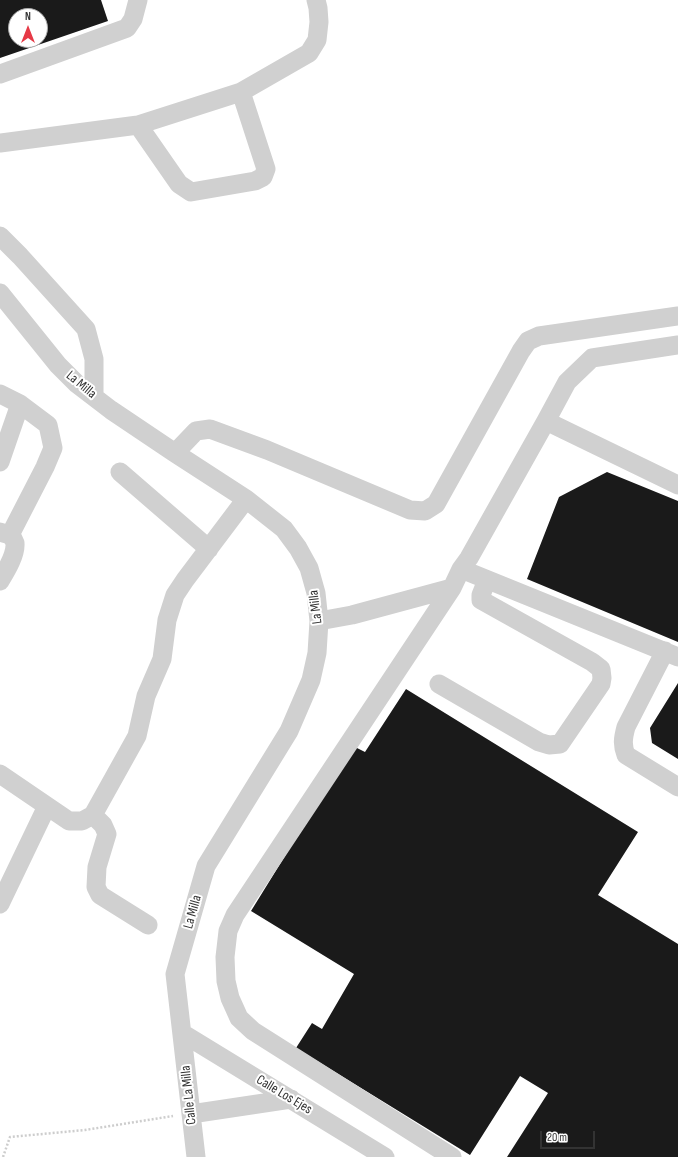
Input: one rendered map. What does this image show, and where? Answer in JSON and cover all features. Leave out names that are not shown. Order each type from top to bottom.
[{"type":"street","points":[[0,74],[127,28],[133,19],[138,0]]},
{"type":"street","points":[[0,143],[138,125],[241,92],[309,53],[317,40],[319,22],[316,0]]},
{"type":"street","points":[[138,125],[179,184],[191,192],[255,181],[263,177],[266,168],[241,92]]},
{"type":"street","points":[[0,236],[86,329],[94,359],[94,397]]},
{"type":"street","name":"La Milla","points":[[2,298],[58,365],[77,384],[175,453],[246,499],[284,529],[298,548],[309,568],[316,593],[319,621],[317,653],[311,680],[288,731],[206,866],[175,974],[182,1033]]},
{"type":"street","points":[[175,453],[196,431],[210,429],[267,450],[410,510],[425,511],[436,504],[528,341],[539,336],[678,316]]},
{"type":"street","points":[[452,1157],[253,1031],[239,1018],[230,998],[226,981],[225,957],[228,931],[235,915],[452,588],[461,569],[469,558],[567,382],[592,358],[678,345]]},
{"type":"street","points":[[0,394],[20,404],[48,425],[53,448],[45,467],[5,533],[15,542],[15,549],[0,581]]},
{"type":"street","points":[[0,462],[20,404]]},
{"type":"street","points":[[546,421],[678,484]]},
{"type":"street","points":[[120,472],[209,549]]},
{"type":"street","points":[[0,774],[70,821],[82,821],[93,815],[137,736],[146,696],[162,659],[167,620],[175,595],[246,499]]},
{"type":"street","points":[[461,569],[671,654],[626,727],[622,747],[626,755],[678,787]]},
{"type":"street","points":[[439,684],[539,742],[549,745],[560,744],[601,684],[601,669],[592,662],[481,600],[481,595],[487,580]]},
{"type":"street","points":[[319,621],[352,615],[452,588]]},
{"type":"street","points":[[0,904],[47,806]]},
{"type":"street","points":[[93,815],[103,825],[107,834],[97,867],[96,887],[100,894],[148,925]]},
{"type":"street","name":"Calle Los Ejes","points":[[182,1033],[385,1157]]},
{"type":"street","name":"Calle La Milla","points":[[182,1033],[196,1157]]},
{"type":"street","points":[[191,1114],[291,1100]]},
{"type":"path","points":[[3,1157],[10,1137],[85,1130],[191,1114]]},
{"type":"building","points":[[0,0],[101,0],[108,21],[48,42],[48,8],[8,8],[8,48],[29,48],[0,58]]},
{"type":"building","points":[[607,472],[678,501],[678,642],[527,579],[559,497]]},
{"type":"building","points":[[678,683],[678,759],[652,743],[650,728]]},
{"type":"building","points":[[406,689],[638,832],[598,895],[678,944],[678,1157],[507,1157],[548,1093],[520,1076],[470,1155],[296,1048],[312,1023],[322,1029],[354,974],[251,911],[353,746],[365,752]]}]
